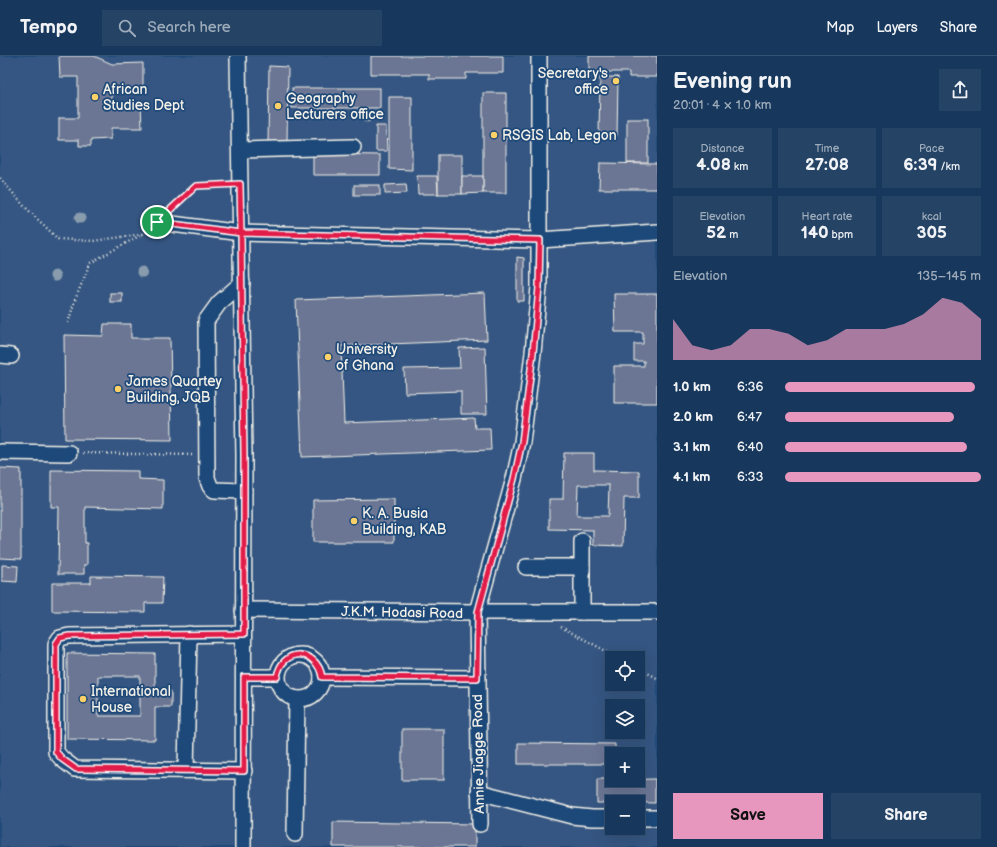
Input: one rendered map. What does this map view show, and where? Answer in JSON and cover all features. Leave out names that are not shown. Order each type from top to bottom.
[{"type":"street","points":[[238,56],[244,491],[243,847]]},
{"type":"street","name":"Annie Jiagge Road","points":[[480,824],[477,678],[478,612],[514,479],[522,442],[533,353],[539,287],[540,240],[539,56]]},
{"type":"street","points":[[240,150],[353,147]]},
{"type":"street","points":[[157,222],[241,233],[540,240],[657,232]]},
{"type":"street","points":[[242,282],[219,303],[206,321],[207,478],[210,486],[214,490],[244,491]]},
{"type":"street","points":[[0,452],[70,453]]},
{"type":"street","points":[[582,541],[582,612]]},
{"type":"street","points":[[526,567],[582,567]]},
{"type":"street","name":"J.K.M. Hodasi Road","points":[[244,610],[657,612]]},
{"type":"street","points":[[186,770],[189,634]]},
{"type":"street","points":[[244,634],[69,636],[60,638],[56,644],[56,752],[62,759],[76,769],[244,771]]},
{"type":"street","points":[[300,654],[313,659],[318,664],[322,677],[321,684],[312,696],[305,699],[297,699],[285,694],[281,689],[277,677],[278,670],[282,664],[293,655],[300,654]]},
{"type":"street","points":[[244,677],[277,677]]},
{"type":"street","points":[[322,677],[477,678]]},
{"type":"street","points":[[295,834],[297,699]]},
{"type":"street","points":[[479,792],[572,816],[605,818]]},
{"type":"street","points":[[645,818],[657,818]]},
{"type":"path","points":[[0,178],[24,206],[58,239],[94,241],[146,233]]},
{"type":"path","points":[[68,322],[90,263],[146,233],[196,186],[240,184]]},
{"type":"path","points":[[70,453],[208,455]]},
{"type":"path","points":[[560,627],[606,651]]},
{"type":"path","points":[[645,672],[657,678]]},
{"type":"shaded area","name":"University of Ghana","points":[[0,56],[657,56],[657,847],[0,847]]},
{"type":"building","name":"African Studies Dept","points":[[59,56],[94,56],[112,64],[143,63],[143,90],[112,90],[112,104],[141,103],[142,128],[111,128],[111,139],[91,140],[91,146],[79,146],[79,140],[59,140],[59,118],[78,118],[78,77],[60,77]]},
{"type":"building","points":[[371,56],[503,56],[503,73],[466,73],[466,79],[429,79],[429,74],[371,74]]},
{"type":"building","points":[[589,56],[657,56],[657,77],[629,77],[629,72],[589,72]]},
{"type":"building","name":"Geography Lecturers office","points":[[269,66],[288,67],[287,145],[268,145]]},
{"type":"building","points":[[600,77],[618,77],[617,136],[599,136]]},
{"type":"building","points":[[292,88],[380,88],[380,108],[292,108]]},
{"type":"building","name":"RSGIS Lab, Legon","points":[[483,93],[506,93],[506,193],[483,193]]},
{"type":"building","points":[[389,97],[412,97],[412,170],[389,169]]},
{"type":"building","points":[[627,119],[648,119],[648,163],[627,163]]},
{"type":"building","points":[[376,126],[386,126],[387,151],[376,151]]},
{"type":"building","points":[[313,154],[380,155],[380,175],[313,175]]},
{"type":"building","points":[[438,155],[462,155],[462,194],[438,194]]},
{"type":"building","points":[[600,163],[657,164],[657,189],[599,189]]},
{"type":"building","points":[[417,176],[437,176],[438,194],[418,194]]},
{"type":"building","points":[[462,176],[483,176],[483,193],[462,194]]},
{"type":"building","points":[[406,184],[407,193],[385,194],[385,185]]},
{"type":"building","points":[[354,185],[380,185],[380,195],[354,195]]},
{"type":"building","points":[[517,257],[524,258],[524,301],[517,301]]},
{"type":"building","points":[[110,293],[122,293],[122,302],[110,302]]},
{"type":"building","points":[[485,293],[487,340],[341,346],[344,423],[474,418],[475,428],[490,428],[491,450],[302,457],[296,300]]},
{"type":"building","points":[[614,294],[657,294],[657,403],[614,403],[614,366],[644,366],[644,361],[634,361],[634,344],[643,344],[643,332],[615,332]]},
{"type":"building","name":"James Quartey Building, JQB","points":[[104,324],[131,324],[131,338],[170,338],[172,440],[65,439],[64,335],[103,336]]},
{"type":"building","points":[[485,347],[487,414],[461,414],[461,391],[405,393],[404,369],[460,368],[459,348]]},
{"type":"building","points":[[564,453],[594,453],[594,470],[639,471],[639,498],[624,498],[623,546],[593,545],[593,530],[549,529],[549,499],[563,499]],"holes":[[[578,485],[609,485],[608,516],[577,516]]]},
{"type":"building","points":[[0,468],[21,469],[21,559],[0,558]]},
{"type":"building","points":[[51,470],[138,471],[138,479],[163,480],[163,509],[85,507],[85,543],[87,543],[87,565],[84,565],[84,574],[58,574],[59,507],[51,507]]},
{"type":"building","name":"K. A. Busia Building, KAB","points":[[394,499],[394,542],[313,542],[313,500]]},
{"type":"building","points":[[2,565],[18,566],[17,582],[2,581]]},
{"type":"building","points":[[91,576],[163,577],[162,603],[145,603],[145,612],[52,611],[52,583],[91,583]]},
{"type":"building","name":"International House","points":[[67,653],[155,654],[155,691],[171,691],[171,707],[155,707],[155,740],[67,739]],"holes":[[[98,676],[140,676],[140,716],[98,716]]]},
{"type":"building","points":[[402,729],[444,729],[444,780],[402,780]]},
{"type":"building","points":[[518,743],[615,744],[615,747],[605,747],[605,764],[518,764]]},
{"type":"building","points":[[597,779],[605,779],[605,787],[645,787],[645,779],[655,779],[655,803],[645,803],[645,795],[605,795],[605,803],[597,803]]},
{"type":"building","points":[[333,822],[475,824],[475,847],[333,847]]},
{"type":"place","name":"Secretary's office","points":[[616,81]]},
{"type":"place","name":"African Studies Dept","points":[[95,97]]},
{"type":"place","name":"Geography Lecturers office","points":[[278,106]]},
{"type":"place","name":"RSGIS Lab, Legon","points":[[494,135]]},
{"type":"place","name":"University of Ghana","points":[[328,357]]},
{"type":"place","name":"James Quartey Building, JQB","points":[[118,389]]},
{"type":"place","name":"K. A. Busia Building, KAB","points":[[354,521]]},
{"type":"place","name":"International House","points":[[83,699]]},
{"type":"route","points":[[157,222],[196,186],[240,184],[241,233],[540,240],[539,287],[533,353],[522,442],[514,479],[478,612],[477,678],[322,677],[318,664],[313,659],[300,654],[293,655],[282,664],[278,670],[277,677],[244,677],[244,771],[76,769],[62,759],[56,752],[56,644],[60,638],[69,636],[244,634],[244,455],[241,233],[157,222]]}]
